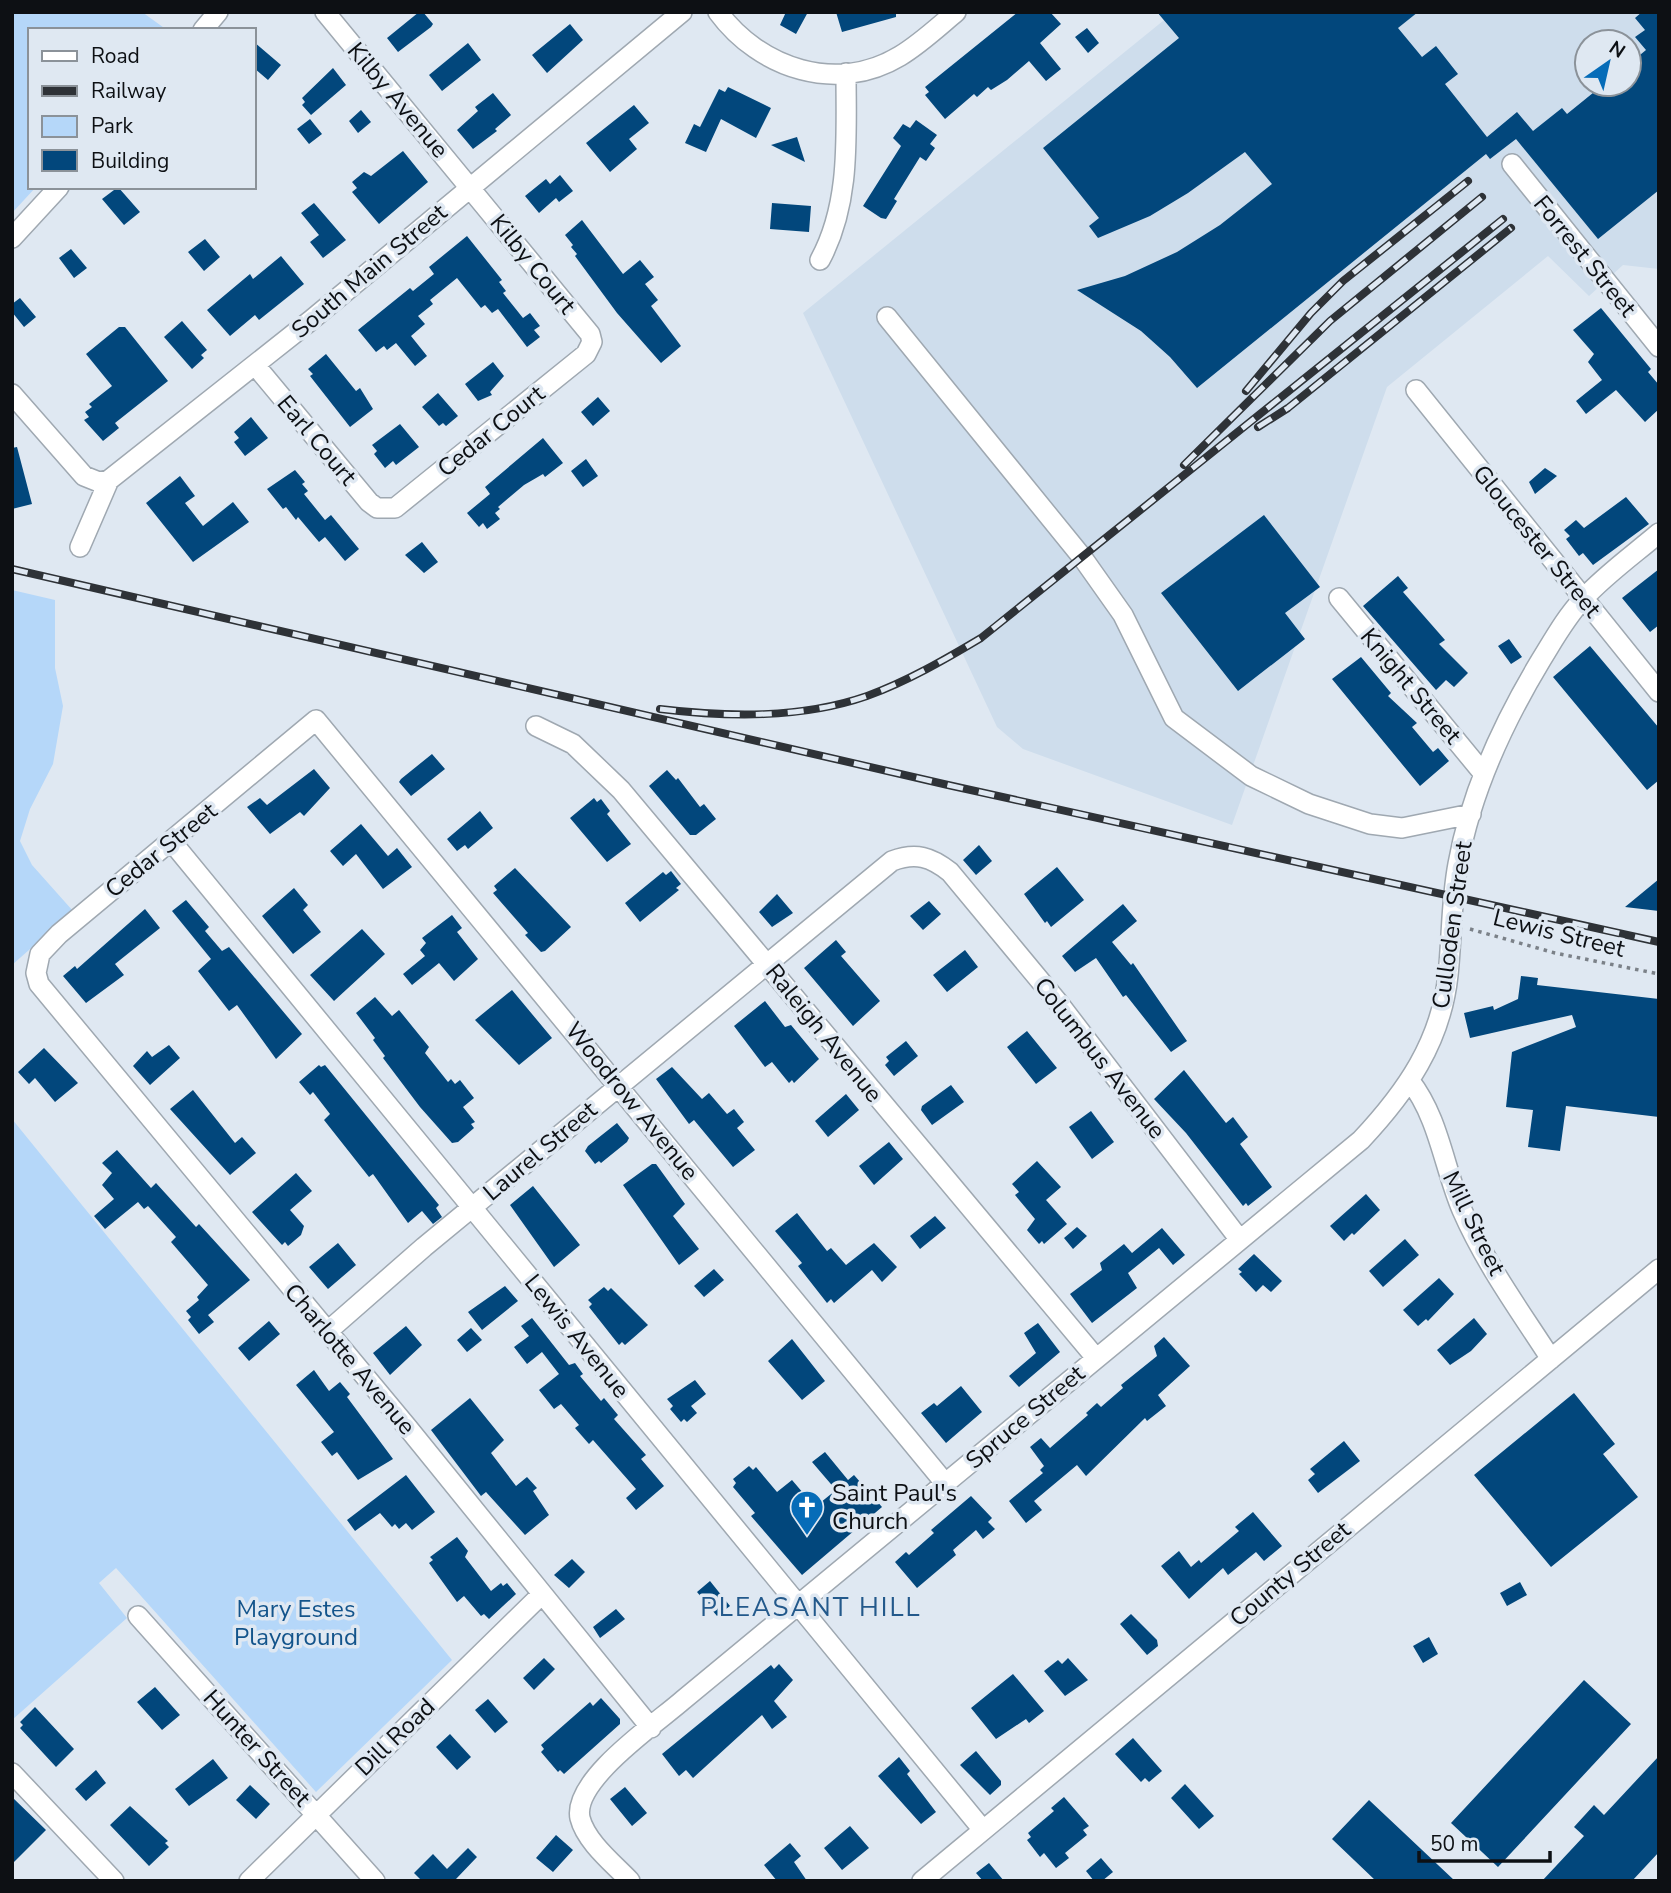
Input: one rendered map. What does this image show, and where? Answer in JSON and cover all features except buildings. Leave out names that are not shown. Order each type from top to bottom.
[{"type":"street","points":[[205,28],[218,12]]},
{"type":"street","name":"Kilby Avenue","points":[[325,12],[470,187]]},
{"type":"street","name":"South Main Street","points":[[80,548],[109,480],[255,365],[682,12]]},
{"type":"street","points":[[718,12],[743,41],[780,65],[821,74],[846,73],[878,66],[900,56],[956,12]]},
{"type":"street","points":[[820,260],[831,239],[840,205],[846,134],[846,73]]},
{"type":"street","name":"Forrest Street","points":[[1512,164],[1659,347]]},
{"type":"street","name":"Kilby Court","points":[[470,187],[590,334],[592,342]]},
{"type":"street","points":[[12,238],[57,189]]},
{"type":"street","points":[[887,317],[1082,556],[1123,615],[1174,718],[1251,776],[1309,804],[1370,824],[1402,828],[1471,814]]},
{"type":"street","name":"Cedar Court","points":[[383,509],[395,508],[453,462],[586,354],[592,342]]},
{"type":"street","name":"Earl Court","points":[[255,365],[369,502],[383,509]]},
{"type":"street","name":"Gloucester Street","points":[[1416,390],[1659,692]]},
{"type":"street","points":[[12,394],[84,476],[99,482],[109,480]]},
{"type":"street","name":"Culloden Street","points":[[1410,1081],[1438,1024],[1448,974],[1458,863],[1483,773],[1513,706],[1564,622],[1583,598],[1659,533]]},
{"type":"street","name":"Knight Street","points":[[1339,598],[1483,773]]},
{"type":"street","name":"Cedar Street","points":[[47,993],[36,973],[40,954],[94,904],[316,720]]},
{"type":"street","name":"Woodrow Avenue","points":[[316,720],[945,1483]]},
{"type":"street","name":"Raleigh Avenue","points":[[536,726],[573,744],[592,759],[767,963],[1096,1359]]},
{"type":"street","name":"Lewis Avenue","points":[[172,842],[983,1829]]},
{"type":"street","name":"Laurel Street","points":[[328,1331],[472,1208],[892,861],[919,855],[934,859],[957,880]]},
{"type":"street","name":"Columbus Avenue","points":[[957,880],[1057,1001],[1240,1240]]},
{"type":"street","name":"Charlotte Avenue","points":[[47,993],[328,1331],[651,1728]]},
{"type":"street","name":"Spruce Street","points":[[630,1881],[585,1830],[580,1807],[591,1782],[651,1728],[1361,1140],[1410,1081]]},
{"type":"street","name":"Mill Street","points":[[1410,1081],[1431,1114],[1445,1162],[1474,1234],[1551,1359]]},
{"type":"street","name":"County Street","points":[[922,1881],[1659,1269]]},
{"type":"street","name":"Dill Road","points":[[249,1881],[542,1594]]},
{"type":"street","name":"Hunter Street","points":[[138,1616],[375,1881]]},
{"type":"street","points":[[12,1773],[114,1881]]},
{"type":"path","name":"Lewis Street","points":[[1451,924],[1555,953],[1659,974]]},
{"type":"shaded area","points":[[1174,12],[1659,12],[1659,269],[1623,265],[1589,296],[1548,256],[1387,387],[1232,825],[1023,749],[997,727],[803,313]]},
{"type":"green space","points":[[12,12],[142,12],[164,28],[28,28],[28,189],[34,189],[12,213]]},
{"type":"green space","points":[[12,590],[55,600],[55,668],[63,706],[53,764],[30,809],[20,841],[32,865],[73,911],[12,965]]},
{"type":"green space","name":"Mary Estes Playground","points":[[12,1119],[452,1660],[316,1792],[116,1568],[99,1583],[127,1618],[12,1720]]},
{"type":"railway","points":[[1246,391],[1311,313],[1343,281],[1468,181]]},
{"type":"railway","points":[[1184,465],[1330,321],[1482,197]]},
{"type":"railway","points":[[660,709],[711,714],[764,714],[816,709],[882,690],[981,638],[1503,219]]},
{"type":"railway","points":[[1258,427],[1288,408],[1511,228]]},
{"type":"railway","points":[[12,569],[948,785],[1659,942]]},
{"type":"place","name":"Saint Paul's Church","points":[[807,1537]]},
{"type":"district","name":"PLEASANT HILL","points":[[811,1607]]}]
